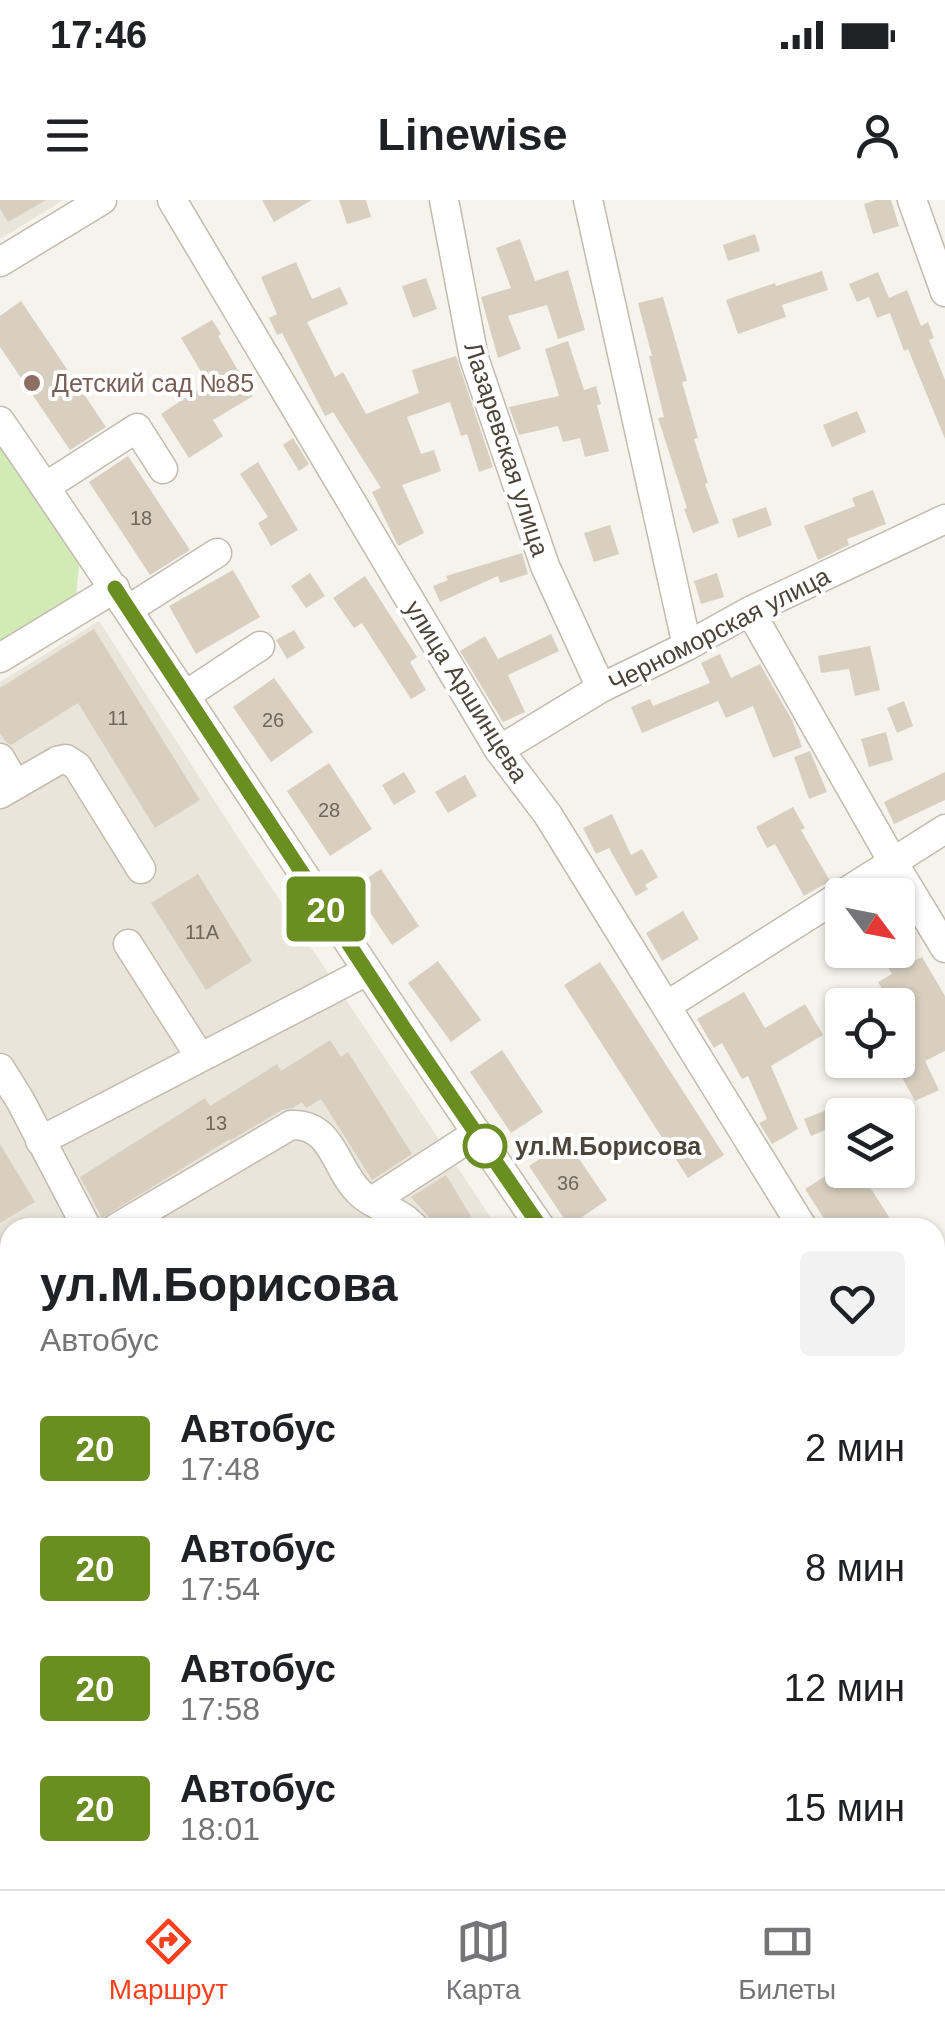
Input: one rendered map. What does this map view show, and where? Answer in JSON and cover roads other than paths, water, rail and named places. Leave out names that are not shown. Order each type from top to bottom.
[{"type":"street","points":[[0,262],[102,200]]},
{"type":"street","name":"улица Аршинцева","points":[[172,200],[499,750],[548,815],[797,1218]]},
{"type":"street","name":"Лазаревская улица","points":[[444,200],[474,358],[546,566],[602,688]]},
{"type":"street","points":[[588,200],[688,646]]},
{"type":"street","points":[[912,200],[945,292]]},
{"type":"street","points":[[0,421],[534,1218]]},
{"type":"street","points":[[46,487],[137,428],[163,470]]},
{"type":"street","name":"Черноморская улица","points":[[499,750],[602,688],[750,611],[945,519]]},
{"type":"street","points":[[0,658],[217,552]]},
{"type":"street","points":[[750,611],[945,948]]},
{"type":"street","points":[[186,696],[260,646]]},
{"type":"street","points":[[0,758],[8,790],[57,761],[66,759],[77,766],[141,869]]},
{"type":"street","points":[[666,1006],[945,829]]},
{"type":"street","points":[[128,944],[200,1058]]},
{"type":"street","points":[[40,1140],[367,971]]},
{"type":"street","points":[[0,1068],[82,1218]]},
{"type":"street","points":[[133,1218],[291,1126],[302,1125],[316,1129],[360,1194],[404,1218]]},
{"type":"street","points":[[372,1201],[476,1133]]},
{"type":"place","name":"Детский сад №85","points":[[32,383]]},
{"type":"place","name":"ул.М.Борисова","points":[[485,1146]]}]
